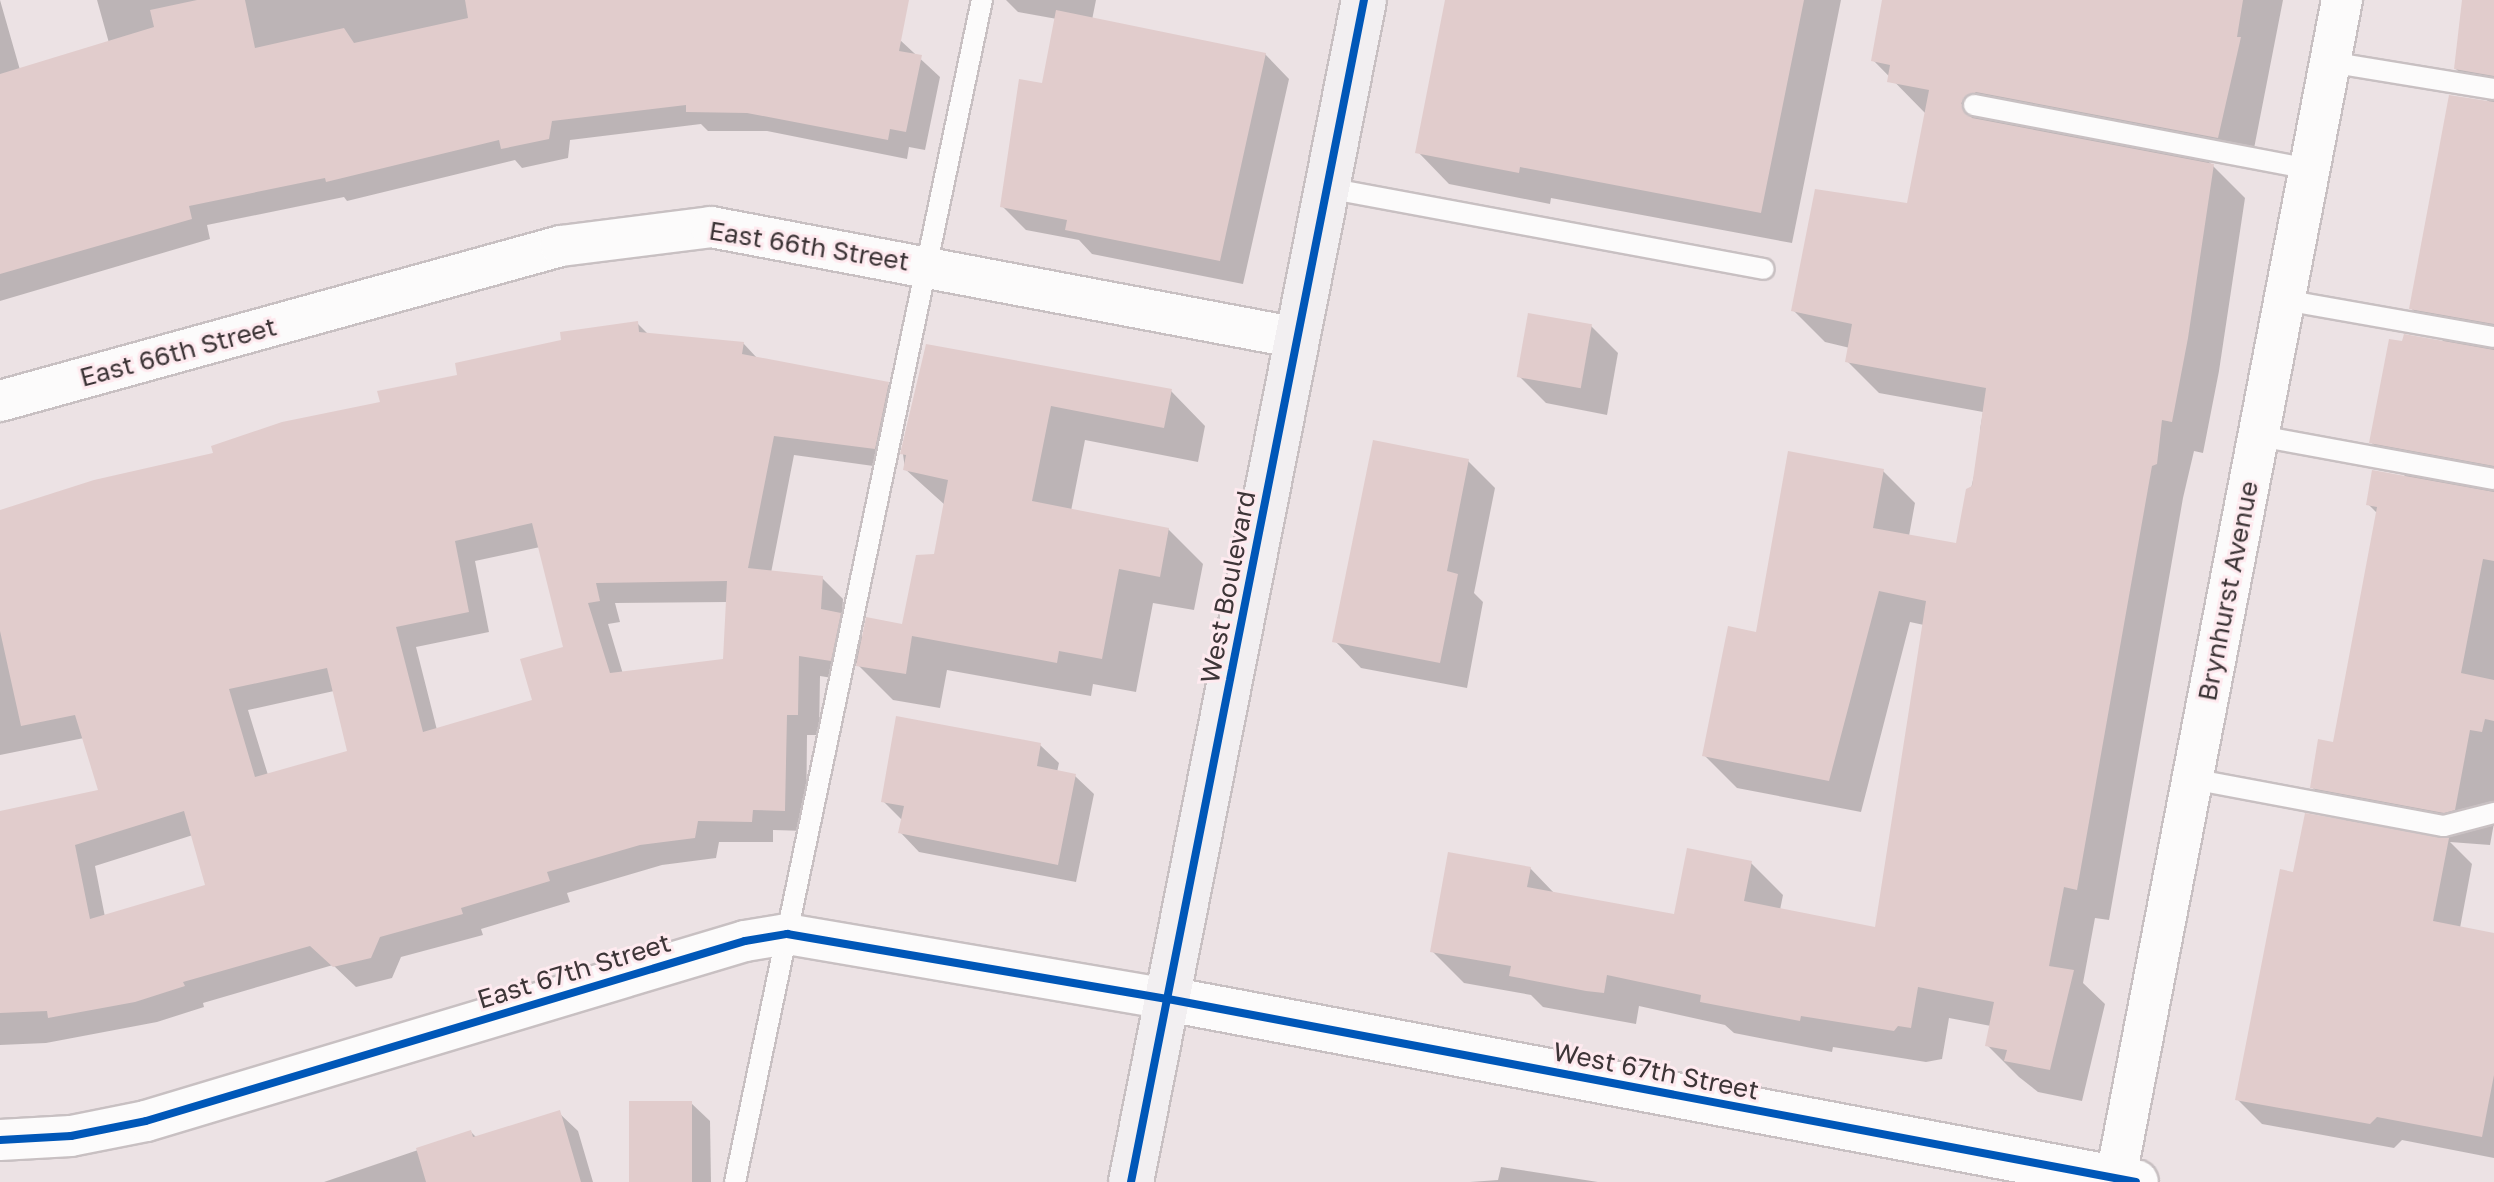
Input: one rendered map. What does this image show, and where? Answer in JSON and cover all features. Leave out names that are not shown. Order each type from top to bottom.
[{"type":"main road","name":"West Boulevard","points":[[1131,1182],[1364,0]]},
{"type":"street","name":"Brynhurst Avenue","points":[[2122,1181],[2192,779],[2342,0]]},
{"type":"street","name":"East 66th Street","points":[[0,401],[561,246],[711,227],[926,265],[1298,338]]},
{"type":"street","name":"East 67th Street","points":[[0,1140],[71,1136],[146,1121],[745,941],[787,934],[1168,999]]},
{"type":"street","name":"West 67th Street","points":[[1168,999],[2122,1181]]},
{"type":"lane","points":[[735,1182],[982,0]]},
{"type":"lane","points":[[2329,62],[2494,89]]},
{"type":"lane","points":[[1974,105],[2309,169]]},
{"type":"lane","points":[[1327,188],[1764,269]]},
{"type":"lane","points":[[2284,300],[2494,337]]},
{"type":"lane","points":[[2259,436],[2494,479]]},
{"type":"lane","points":[[2192,779],[2444,826],[2494,813]]},
{"type":"building","points":[[197,0],[245,0],[255,48],[344,28],[354,43],[468,18],[465,0],[909,0],[899,51],[922,55],[906,132],[890,129],[888,140],[747,113],[686,112],[686,105],[552,121],[549,139],[501,149],[499,140],[326,182],[325,178],[189,206],[192,219],[0,274],[0,74],[154,27],[150,10]]},
{"type":"building","points":[[1445,0],[1804,0],[1761,213],[1520,167],[1519,173],[1415,153]]},
{"type":"building","points":[[1882,0],[2243,0],[2237,37],[2241,37],[2218,138],[1976,92],[1961,103],[1972,118],[2214,164],[2188,338],[2172,422],[2162,420],[2157,464],[2152,466],[2077,890],[2064,887],[2049,966],[2074,970],[2050,1070],[2004,1061],[2007,1050],[1985,1046],[1994,1002],[1918,987],[1911,1028],[1898,1026],[1894,1031],[1801,1016],[1800,1021],[1700,1002],[1701,995],[1607,975],[1604,993],[1586,991],[1509,976],[1511,966],[1430,952],[1448,852],[1531,867],[1527,887],[1674,914],[1687,848],[1752,861],[1744,901],[1875,927],[1926,601],[1879,591],[1829,781],[1702,756],[1728,626],[1756,632],[1788,451],[1884,469],[1873,528],[1956,543],[1966,489],[1972,486],[1986,388],[1845,362],[1852,324],[1791,311],[1815,189],[1907,203],[1929,90],[1887,82],[1890,65],[1871,61]]},
{"type":"building","points":[[2462,0],[2494,0],[2494,76],[2454,69]]},
{"type":"building","points":[[1056,10],[1266,53],[1220,261],[1065,230],[1067,220],[1000,207],[1019,79],[1042,83]]},
{"type":"building","points":[[2449,95],[2494,102],[2494,324],[2409,309]]},
{"type":"building","points":[[1528,313],[1592,324],[1581,388],[1517,377]]},
{"type":"building","points":[[638,321],[639,332],[744,342],[742,354],[889,382],[875,449],[774,436],[748,568],[823,576],[821,609],[841,613],[831,661],[799,656],[798,715],[787,715],[785,811],[753,810],[752,822],[698,821],[695,838],[640,845],[547,872],[550,881],[461,908],[463,914],[380,937],[371,958],[333,967],[310,946],[183,982],[185,986],[135,1002],[48,1018],[47,1011],[0,1013],[0,811],[98,790],[75,715],[21,726],[0,631],[0,510],[94,480],[213,453],[211,446],[282,422],[380,402],[377,391],[457,375],[455,363],[561,340],[560,332]],"holes":[[[532,523],[563,647],[520,659],[532,700],[423,732],[396,627],[469,612],[455,541]],[[727,581],[723,659],[610,673],[588,603],[600,601],[596,583]],[[327,668],[347,751],[255,777],[229,689]],[[184,811],[205,885],[90,919],[75,845]]]},
{"type":"building","points":[[2404,334],[2494,350],[2494,466],[2369,443],[2389,339],[2402,341]]},
{"type":"building","points":[[926,344],[1172,389],[1164,428],[1051,406],[1032,501],[1169,528],[1160,577],[1119,569],[1102,659],[1059,651],[1057,663],[912,636],[906,674],[856,666],[866,617],[902,624],[916,555],[934,554],[948,480],[903,470],[906,455],[900,454]]},
{"type":"building","points":[[1373,440],[1469,459],[1447,571],[1458,574],[1440,663],[1332,642]]},
{"type":"building","points":[[2372,470],[2494,492],[2494,561],[2483,559],[2461,673],[2494,680],[2494,721],[2485,719],[2482,732],[2470,730],[2455,810],[2444,813],[2310,788],[2318,739],[2333,742],[2377,507],[2366,505]]},
{"type":"building","points":[[896,716],[1041,743],[1037,766],[1076,774],[1058,865],[898,833],[904,806],[881,802]]},
{"type":"building","points":[[2305,813],[2449,838],[2433,921],[2494,933],[2494,1075],[2482,1137],[2377,1117],[2370,1124],[2235,1100],[2280,869],[2293,872]]},
{"type":"building","points":[[629,1101],[692,1101],[692,1182],[629,1182]]},
{"type":"building","points":[[560,1110],[581,1182],[426,1182],[416,1148],[471,1130],[473,1137]]},
{"type":"cycle path","points":[[1131,1182],[1364,0]]},
{"type":"cycle path","points":[[0,1140],[71,1136],[146,1121],[745,941],[787,934],[1168,999],[2136,1182]]}]
